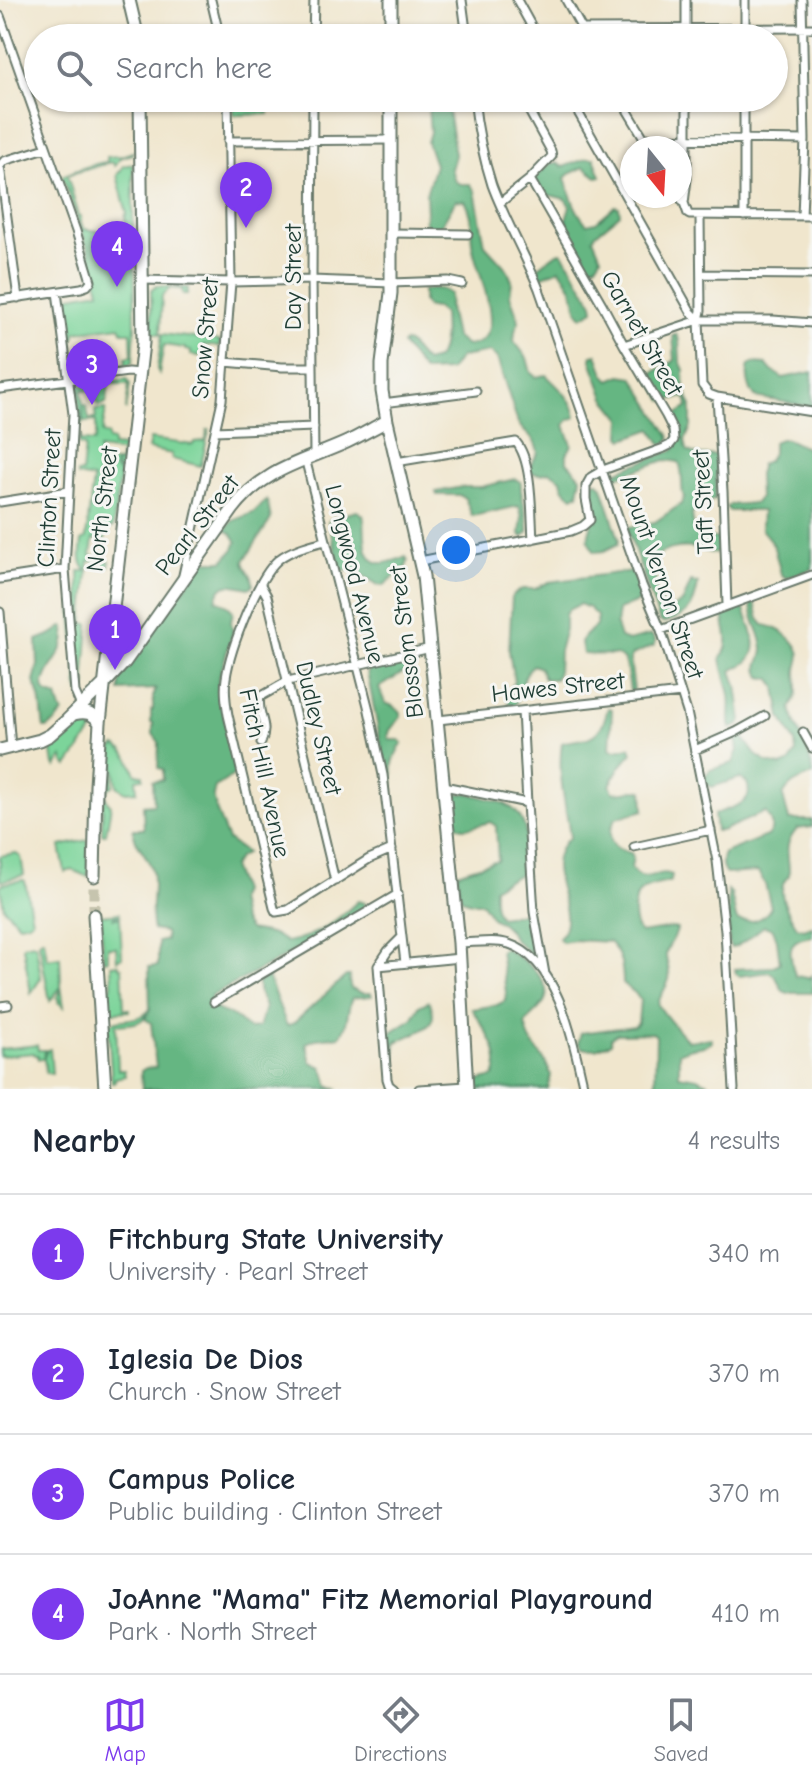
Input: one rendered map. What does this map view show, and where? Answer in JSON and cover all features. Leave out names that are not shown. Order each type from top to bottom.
[{"type":"street","points":[[129,0],[135,24]]},
{"type":"street","points":[[211,0],[217,24]]},
{"type":"street","points":[[313,24],[314,0]]},
{"type":"street","points":[[391,0],[391,24]]},
{"type":"street","points":[[462,0],[465,24]]},
{"type":"street","points":[[566,0],[579,24]]},
{"type":"street","points":[[686,0],[686,24]]},
{"type":"street","points":[[745,0],[745,24]]},
{"type":"street","points":[[802,0],[805,140],[802,216]]},
{"type":"street","points":[[519,4],[530,24]]},
{"type":"street","points":[[0,16],[24,85]]},
{"type":"street","points":[[788,28],[812,28]]},
{"type":"street","points":[[0,300],[84,288],[91,281],[33,112]]},
{"type":"street","name":"North Street","points":[[94,876],[100,723],[143,333],[140,112]]},
{"type":"street","name":"Snow Street","points":[[183,577],[222,400],[231,282],[228,112]]},
{"type":"street","name":"Day Street","points":[[310,456],[314,427],[313,112]]},
{"type":"street","name":"Blossom Street","points":[[391,112],[391,283],[382,371],[383,403],[420,561],[431,648],[459,943],[467,1087]]},
{"type":"street","name":"Mount Vernon Street","points":[[476,112],[493,188],[535,279],[681,693],[722,890],[734,1089]]},
{"type":"street","points":[[501,202],[530,179],[550,160],[552,154],[530,112]]},
{"type":"street","points":[[578,112],[691,312],[699,320]]},
{"type":"street","points":[[629,112],[644,136]]},
{"type":"street","points":[[687,112],[687,136]]},
{"type":"street","points":[[744,112],[744,216]]},
{"type":"street","points":[[692,138],[805,140]]},
{"type":"street","points":[[228,141],[391,140]]},
{"type":"street","points":[[18,298],[0,166],[4,161],[46,148]]},
{"type":"street","name":"Garnet Street","points":[[530,179],[673,430],[675,438],[667,447],[603,470]]},
{"type":"street","points":[[685,208],[688,214],[700,216],[812,216]]},
{"type":"street","points":[[700,216],[702,385],[709,394],[717,397],[812,412]]},
{"type":"street","points":[[392,233],[468,234]]},
{"type":"street","points":[[701,274],[812,275]]},
{"type":"street","points":[[143,280],[448,281],[462,284]]},
{"type":"street","name":"Clinton Street","points":[[57,292],[73,421],[65,569],[77,710]]},
{"type":"street","points":[[624,345],[699,320],[812,323]]},
{"type":"street","points":[[225,362],[313,367]]},
{"type":"street","points":[[0,389],[140,373]]},
{"type":"street","points":[[383,403],[476,391]]},
{"type":"street","name":"Taft Street","points":[[717,397],[727,605]]},
{"type":"street","name":"Pearl Street","points":[[6,749],[50,735],[105,683],[132,652],[243,496],[270,474],[347,442],[387,421]]},
{"type":"street","points":[[215,431],[314,427]]},
{"type":"street","points":[[396,462],[516,442],[527,470],[533,539]]},
{"type":"street","name":"Longwood Avenue","points":[[310,456],[325,541],[383,775],[405,963]]},
{"type":"street","points":[[420,561],[571,531],[587,524],[590,520],[586,486],[591,477],[603,470]]},
{"type":"street","points":[[0,502],[69,491]]},
{"type":"street","name":"Fitch Hill Avenue","points":[[325,541],[294,551],[276,561],[242,623],[225,688],[228,715],[276,912],[288,910],[335,881]]},
{"type":"street","points":[[0,579],[65,569]]},
{"type":"street","points":[[661,630],[812,575]]},
{"type":"street","name":"Dudley Street","points":[[261,585],[267,596],[335,881]]},
{"type":"street","points":[[0,612],[6,749]]},
{"type":"street","points":[[110,641],[119,653],[132,652]]},
{"type":"street","points":[[261,743],[266,732],[258,703],[260,697],[288,681],[431,648]]},
{"type":"street","name":"Hawes Street","points":[[438,720],[681,693]]},
{"type":"street","points":[[77,710],[88,712],[100,723]]},
{"type":"street","points":[[522,711],[534,912],[545,974]]},
{"type":"street","points":[[695,750],[765,716]]},
{"type":"street","points":[[803,732],[812,748]]},
{"type":"street","points":[[444,786],[527,803]]},
{"type":"street","points":[[634,847],[711,830]]},
{"type":"street","points":[[335,881],[369,859],[392,849]]},
{"type":"street","points":[[214,1002],[398,894]]},
{"type":"street","points":[[94,915],[105,1089]]},
{"type":"street","points":[[394,1089],[387,1079],[378,966],[402,937]]},
{"type":"street","points":[[459,943],[510,944],[538,964],[568,1023],[584,1089]]},
{"type":"street","points":[[378,966],[460,958]]},
{"type":"street","points":[[419,1089],[467,1087]]},
{"type":"green space","points":[[234,112],[269,112],[269,114],[234,115]]},
{"type":"green space","points":[[428,112],[448,112],[455,155],[451,169],[455,181],[470,184],[475,191],[485,245],[507,269],[512,281],[510,295],[519,321],[514,341],[527,358],[531,373],[536,377],[546,375],[565,394],[575,411],[576,417],[565,425],[572,445],[567,462],[581,477],[578,494],[572,496],[564,489],[561,479],[550,472],[532,473],[529,468],[538,453],[536,447],[518,423],[497,358],[490,352],[461,357],[449,371],[424,372],[402,345],[408,343],[425,362],[437,359],[440,354],[443,314],[436,308],[427,307],[423,302],[423,290],[441,289],[450,294],[449,308],[455,337],[466,346],[478,343],[486,335],[490,324],[487,296],[471,237],[471,216],[465,201],[456,200],[440,227],[428,226],[425,222],[426,194],[435,165],[427,142],[430,132]]},
{"type":"green space","points":[[133,152],[120,158],[115,166],[112,162],[67,175],[84,229],[134,239],[133,361],[129,365],[111,367],[111,360],[113,366],[126,364],[126,357],[132,356],[131,332],[123,332],[120,326],[75,332],[72,339],[79,370],[100,367],[101,362],[103,369],[74,373],[65,297],[100,291],[62,176],[107,162],[107,157]]},
{"type":"green space","points":[[594,158],[601,176],[597,177],[584,167],[565,178],[579,214],[587,224],[596,222],[615,206],[619,207],[620,214],[593,238],[601,257],[596,265],[586,267],[575,251],[566,219],[570,206],[565,199],[541,193],[535,178],[550,163],[563,167]]},
{"type":"green space","points":[[133,164],[133,228],[126,228],[127,214],[117,175],[124,166]]},
{"type":"green space","points":[[561,252],[593,303],[594,310],[582,317],[572,288],[560,269],[541,277],[537,268]]},
{"type":"green space","points":[[156,286],[188,288],[187,294],[183,294],[182,289],[170,288],[162,296],[160,334],[152,333],[151,291]]},
{"type":"green space","points":[[162,334],[220,341],[219,347],[203,345],[201,356],[191,355],[191,351],[185,348],[164,345],[159,373]]},
{"type":"green space","points":[[676,334],[684,370],[684,389],[691,404],[691,427],[685,440],[687,450],[717,457],[715,499],[698,507],[692,514],[694,531],[702,538],[718,538],[721,545],[717,553],[682,548],[658,555],[656,588],[663,606],[673,608],[683,601],[691,582],[698,584],[688,611],[662,623],[628,531],[629,527],[655,522],[681,504],[684,498],[679,462],[665,460],[610,479],[608,477],[674,450],[681,435],[673,417],[688,407],[687,400],[684,397],[663,401],[650,376],[675,360],[673,335]]},
{"type":"green space","points":[[597,354],[604,374],[610,380],[621,375],[633,377],[670,440],[662,445],[652,429],[624,439],[621,436],[622,419],[605,398],[591,360],[592,355]]},
{"type":"green space","points":[[766,364],[783,378],[812,372],[812,407],[755,397],[748,377],[749,365]]},
{"type":"green space","points":[[127,379],[130,384],[126,410],[129,384],[109,384],[106,403],[98,406],[92,390],[81,391],[80,425],[78,386]]},
{"type":"green space","points":[[83,405],[86,405],[89,420],[96,418],[95,410],[106,409],[102,433],[108,435],[113,446],[123,447],[120,472],[116,467],[120,462],[120,452],[99,449],[98,476],[106,477],[107,463],[115,462],[115,470],[120,473],[113,527],[106,530],[105,540],[93,539],[91,556],[110,561],[109,566],[103,566],[103,561],[89,561],[83,623],[89,624],[85,673],[87,687],[81,696],[72,610],[80,609],[79,571],[87,571],[82,564],[81,553],[82,541],[86,538],[93,479],[77,476],[77,473],[82,473],[85,446],[79,445],[79,435],[81,441],[94,442],[96,436],[96,421],[84,422]]},
{"type":"green space","points":[[209,430],[201,466],[172,459],[172,454],[148,449],[150,439],[193,445],[194,442],[206,441]]},
{"type":"green space","points":[[787,439],[812,451],[812,569],[786,578],[781,574],[773,544],[761,529],[762,511],[729,511],[727,507],[755,503],[759,498],[758,474],[761,464],[768,461],[773,442]]},
{"type":"green space","points":[[515,479],[521,482],[527,519],[528,532],[522,537],[519,506],[472,516],[465,498],[437,495],[436,492],[481,487]]},
{"type":"green space","points":[[593,482],[598,482],[602,487],[619,539],[618,544],[595,552],[588,537],[593,520],[590,494]]},
{"type":"green space","points":[[267,500],[271,519],[244,561],[253,585],[249,588],[225,586],[216,600],[233,611],[233,632],[218,681],[234,775],[215,787],[213,796],[228,840],[246,853],[232,867],[241,891],[238,899],[242,920],[249,930],[275,935],[286,942],[325,928],[358,901],[365,903],[365,910],[211,996],[211,1001],[215,1008],[233,1016],[249,1029],[259,1027],[265,1007],[258,981],[268,977],[287,1026],[346,976],[350,976],[351,989],[371,993],[372,996],[352,998],[340,1036],[306,1043],[311,1062],[322,1067],[329,1086],[339,1089],[142,1089],[141,1071],[156,1067],[151,1023],[145,1019],[150,1009],[149,967],[158,966],[158,942],[166,940],[165,932],[153,930],[152,871],[133,829],[144,829],[143,805],[154,804],[153,781],[163,780],[163,769],[158,768],[159,742],[153,734],[151,723],[156,689],[120,691],[121,672],[205,561],[223,561],[234,549],[237,542],[225,530],[232,521],[253,513]]},
{"type":"green space","points":[[357,511],[363,515],[367,550],[374,561],[383,563],[406,557],[408,561],[406,567],[383,586],[355,570],[341,571],[328,522],[334,517]]},
{"type":"green space","points":[[632,571],[643,596],[640,601],[618,610],[616,625],[620,638],[628,641],[651,635],[655,639],[655,645],[632,655],[634,690],[630,691],[626,666],[620,656],[583,654],[581,642],[596,626],[597,616],[580,604],[565,615],[555,679],[544,679],[540,668],[533,665],[526,674],[514,706],[508,703],[514,682],[509,651],[512,596],[522,589],[535,589],[549,582]]},
{"type":"green space","points":[[751,603],[755,603],[764,625],[789,638],[800,654],[798,693],[791,708],[812,775],[791,785],[783,796],[789,820],[812,820],[812,827],[797,829],[789,841],[789,876],[784,881],[782,894],[797,927],[804,929],[812,926],[812,936],[796,941],[791,951],[796,976],[808,978],[812,975],[812,993],[783,991],[770,972],[736,974],[735,969],[771,967],[780,963],[773,929],[764,926],[739,945],[731,948],[729,944],[728,890],[738,921],[758,920],[771,907],[758,872],[726,874],[722,867],[723,855],[769,835],[771,823],[765,812],[716,831],[714,815],[739,805],[748,797],[749,791],[747,783],[740,778],[712,787],[706,784],[704,777],[710,770],[733,763],[738,750],[736,738],[742,736],[756,755],[768,763],[781,766],[789,763],[796,753],[795,742],[781,717],[776,687],[771,679],[761,677],[759,672],[763,650]]},
{"type":"green space","points":[[741,607],[751,629],[754,648],[747,662],[732,671],[742,721],[731,728],[730,696],[721,657],[727,647],[723,613]]},
{"type":"green space","points":[[64,626],[63,645],[43,688],[46,693],[57,697],[63,713],[56,722],[44,728],[34,682],[38,665],[37,640]]},
{"type":"green space","points":[[413,660],[416,663],[409,669],[379,688],[385,703],[401,712],[388,737],[403,743],[394,761],[393,791],[390,791],[367,672]]},
{"type":"green space","points":[[608,708],[612,709],[610,749],[630,747],[632,753],[610,785],[613,792],[643,791],[644,810],[616,818],[610,836],[618,849],[631,853],[631,868],[636,873],[645,877],[666,873],[672,875],[671,881],[640,892],[634,917],[640,933],[677,929],[666,953],[669,979],[658,1004],[688,1041],[711,1038],[709,1044],[679,1053],[679,1075],[708,1083],[705,1089],[655,1089],[656,1036],[653,1033],[617,1034],[611,1038],[611,1043],[596,1049],[582,1048],[578,1043],[581,1033],[635,1026],[638,1023],[640,1000],[623,984],[620,961],[613,946],[609,942],[562,942],[559,938],[565,927],[566,914],[556,862],[560,849],[570,837],[561,778],[562,743],[594,735],[603,724]]},
{"type":"green space","points":[[81,719],[94,729],[68,766],[63,757],[56,767],[51,745]]},
{"type":"green space","points":[[116,746],[131,762],[136,774],[143,775],[143,778],[136,779],[137,791],[126,792],[117,786],[112,749]]},
{"type":"green space","points":[[105,748],[112,766],[113,786],[108,788],[105,795],[111,805],[106,834],[102,834]]},
{"type":"green space","points":[[468,793],[505,804],[514,810],[524,825],[524,872],[494,888],[494,900],[500,917],[524,913],[536,952],[532,955],[502,923],[493,919],[482,903],[462,899],[457,873],[498,860],[496,826],[490,822],[465,828],[456,824],[452,798]]},
{"type":"green space","points":[[88,840],[88,877],[73,870],[65,872],[60,846]]},
{"type":"green space","points":[[15,853],[21,857],[24,875],[2,881],[0,856]]},
{"type":"green space","points":[[23,880],[32,920],[19,924],[4,908],[0,886]]},
{"type":"green space","points":[[119,913],[120,916],[113,918],[120,918],[122,957],[117,960],[116,947],[108,947],[108,960],[103,960],[101,915]]},
{"type":"green space","points":[[44,939],[47,959],[60,957],[64,1007],[57,998],[60,988],[50,1001],[39,942]]},
{"type":"green space","points":[[34,943],[41,978],[31,993],[23,947]]},
{"type":"green space","points":[[504,948],[534,970],[544,985],[545,1000],[525,1025],[530,1040],[551,1075],[548,1089],[474,1089],[474,1082],[494,1077],[497,1059],[492,1042],[472,1009],[505,1001],[500,950]]},
{"type":"green space","points":[[119,964],[122,967],[124,1009],[129,1011],[115,1012],[107,1010],[107,1001],[112,984],[111,965]]},
{"type":"green space","points":[[429,1001],[433,1011],[430,1024],[395,1043],[396,1061],[393,1060],[388,1040],[390,1033],[413,1018],[419,1006]]},
{"type":"green space","points":[[150,1009],[140,1021],[116,1025],[118,1070],[124,1070],[125,1076],[115,1078],[112,1083],[108,1024],[136,1018]]},
{"type":"green space","points":[[37,1045],[38,1050],[45,1050],[44,1058],[50,1049],[52,1074],[46,1073],[44,1059],[38,1059],[34,1053],[0,1056],[0,1049]]},
{"type":"tunnel","points":[[94,876],[94,915]]},
{"type":"place","name":"Iglesia De Dios","points":[[246,228]]},
{"type":"place","name":"JoAnne \"Mama\" Fitz Memorial Playground","points":[[117,287]]},
{"type":"place","name":"Campus Police","points":[[92,405]]},
{"type":"place","name":"Fitchburg State University","points":[[115,670]]}]
